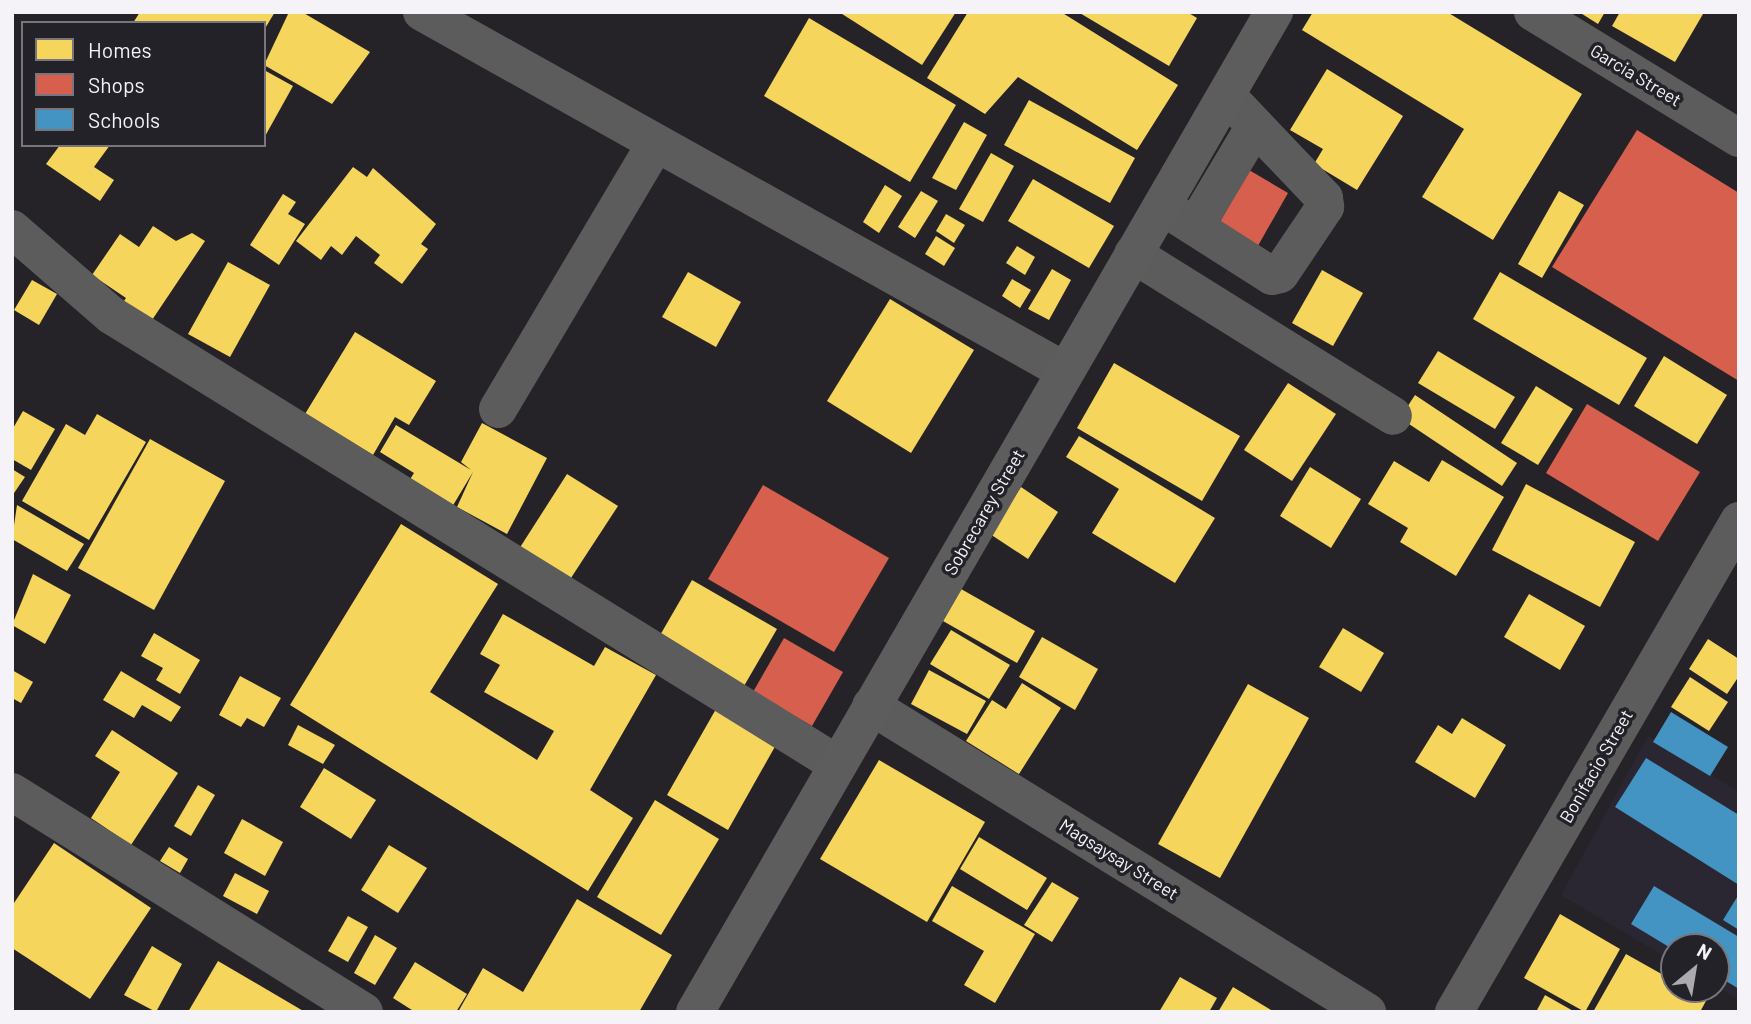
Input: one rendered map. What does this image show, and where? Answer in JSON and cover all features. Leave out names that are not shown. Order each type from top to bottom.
[{"type":"main road","name":"Sobrecarey Street","points":[[695,1012],[1274,12]]},
{"type":"street","points":[[422,12],[654,146],[1065,371]]},
{"type":"street","name":"Garcia Street","points":[[1533,12],[1739,138]]},
{"type":"street","points":[[1161,206],[1276,276],[1325,207],[1324,198],[1226,95]]},
{"type":"street","points":[[1196,225],[1255,126]]},
{"type":"street","points":[[498,409],[654,146]]},
{"type":"street","points":[[12,229],[111,315],[837,764]]},
{"type":"street","points":[[1133,254],[1393,416]]},
{"type":"street","name":"Bonifacio Street","points":[[1454,1012],[1739,521]]},
{"type":"street","name":"Magsaysay Street","points":[[871,706],[1367,1012]]},
{"type":"street","points":[[12,792],[364,1012]]},
{"type":"shaded area","points":[[1648,736],[1739,792],[1739,1000],[1730,995],[1730,933],[1660,933],[1660,954],[1561,895]]},
{"type":"building: Homes","points":[[140,12],[275,12],[266,27],[266,21],[134,21]]},
{"type":"building: Homes","points":[[289,12],[302,12],[370,52],[332,104],[266,66],[266,61]]},
{"type":"building: Homes","points":[[839,12],[956,12],[922,65]]},
{"type":"building: Homes","points":[[968,12],[1061,12],[1178,85],[1137,150],[1018,77],[985,114],[927,78]]},
{"type":"building: Homes","points":[[1078,12],[1187,12],[1197,18],[1169,66]]},
{"type":"building: Homes","points":[[1313,12],[1447,12],[1582,94],[1493,240],[1422,197],[1464,129],[1302,30]]},
{"type":"building: Homes","points":[[1579,12],[1605,12],[1598,24]]},
{"type":"building: Homes","points":[[1620,12],[1703,14],[1675,62],[1612,26]]},
{"type":"building: Homes","points":[[809,18],[956,105],[910,182],[764,96]]},
{"type":"building: Homes","points":[[1327,69],[1403,116],[1357,190],[1314,164],[1323,149],[1290,130]]},
{"type":"building: Homes","points":[[266,71],[293,86],[266,134]]},
{"type":"building: Homes","points":[[1029,100],[1135,158],[1110,203],[1004,145]]},
{"type":"building: Homes","points":[[964,122],[987,135],[956,190],[932,178]]},
{"type":"building: Homes","points":[[59,147],[109,147],[94,167],[114,180],[100,201],[46,164]]},
{"type":"building: Homes","points":[[991,153],[1014,166],[983,222],[959,209]]},
{"type":"building: Homes","points":[[353,167],[367,177],[373,168],[436,224],[421,244],[428,249],[402,284],[374,263],[380,255],[356,236],[342,255],[331,246],[321,260],[296,241]]},
{"type":"building: Homes","points":[[1033,179],[1114,226],[1089,268],[1008,221]]},
{"type":"building: Homes","points":[[885,185],[902,196],[879,233],[863,222]]},
{"type":"building: Homes","points":[[921,191],[938,201],[915,238],[898,227]]},
{"type":"building: Homes","points":[[1559,191],[1584,205],[1542,278],[1518,264]]},
{"type":"building: Homes","points":[[283,194],[296,202],[288,214],[305,224],[279,265],[250,245]]},
{"type":"building: Homes","points":[[946,214],[965,225],[954,243],[936,231]]},
{"type":"building: Homes","points":[[153,226],[176,241],[192,233],[205,241],[148,326],[120,307],[126,298],[92,275],[120,234],[139,247]]},
{"type":"building: Homes","points":[[936,236],[955,248],[944,266],[925,254]]},
{"type":"building: Homes","points":[[1017,246],[1035,257],[1025,275],[1006,263]]},
{"type":"building: Homes","points":[[228,262],[270,285],[230,357],[188,334]]},
{"type":"building: Homes","points":[[1052,269],[1071,280],[1049,320],[1028,309]]},
{"type":"building: Homes","points":[[1322,270],[1363,293],[1333,346],[1292,323]]},
{"type":"building: Homes","points":[[688,272],[741,302],[716,347],[662,317]]},
{"type":"building: Homes","points":[[1500,272],[1647,358],[1619,405],[1473,319]]},
{"type":"building: Homes","points":[[1012,279],[1031,290],[1020,308],[1002,296]]},
{"type":"building: Homes","points":[[32,280],[57,294],[39,325],[14,310]]},
{"type":"building: Homes","points":[[890,299],[974,350],[911,453],[827,401]]},
{"type":"building: Homes","points":[[355,332],[436,381],[409,425],[395,417],[373,455],[305,414]]},
{"type":"building: Homes","points":[[1438,351],[1515,397],[1495,429],[1418,383]]},
{"type":"building: Homes","points":[[1664,356],[1727,395],[1697,444],[1634,406]]},
{"type":"building: Homes","points":[[1114,363],[1240,436],[1202,501],[1077,428]]},
{"type":"building: Homes","points":[[1288,383],[1336,414],[1292,481],[1244,450]]},
{"type":"building: Homes","points":[[1536,386],[1573,409],[1538,465],[1501,443]]},
{"type":"building: Homes","points":[[1415,395],[1517,463],[1502,486],[1400,418]]},
{"type":"building: Homes","points":[[23,411],[55,429],[31,470],[12,459],[12,430]]},
{"type":"building: Homes","points":[[97,414],[146,442],[89,540],[22,501],[66,424],[85,435]]},
{"type":"building: Homes","points":[[482,423],[547,458],[507,534],[457,507],[473,472],[452,507],[409,481],[414,473],[380,452],[396,425],[471,470],[461,462]]},
{"type":"building: Homes","points":[[1079,436],[1215,518],[1175,583],[1092,533],[1119,489],[1066,457]]},
{"type":"building: Homes","points":[[150,439],[225,481],[154,610],[78,568]]},
{"type":"building: Homes","points":[[1442,460],[1504,497],[1456,576],[1400,542],[1408,528],[1368,504],[1394,461],[1429,482]]},
{"type":"building: Homes","points":[[1310,467],[1361,499],[1331,548],[1280,516]]},
{"type":"building: Homes","points":[[12,469],[25,477],[12,496]]},
{"type":"building: Homes","points":[[567,474],[618,506],[569,581],[519,549]]},
{"type":"building: Homes","points":[[1526,484],[1635,542],[1600,607],[1492,550]]},
{"type":"building: Homes","points":[[1021,487],[1058,512],[1028,559],[990,534]]},
{"type":"building: Homes","points":[[17,505],[84,544],[67,571],[12,539]]},
{"type":"building: Homes","points":[[401,524],[498,584],[430,692],[537,760],[554,731],[484,692],[500,665],[480,654],[503,614],[594,666],[605,647],[656,675],[590,790],[633,818],[588,891],[290,705]]},
{"type":"building: Homes","points":[[33,574],[71,595],[45,644],[12,625]]},
{"type":"building: Homes","points":[[692,580],[777,629],[744,686],[659,637]]},
{"type":"building: Homes","points":[[961,589],[1035,631],[1017,663],[943,621]]},
{"type":"building: Homes","points":[[1529,594],[1585,626],[1560,670],[1504,637]]},
{"type":"building: Homes","points":[[1343,628],[1384,653],[1361,692],[1319,667]]},
{"type":"building: Homes","points":[[951,630],[1010,665],[989,699],[930,664]]},
{"type":"building: Homes","points":[[154,633],[200,660],[180,694],[156,680],[163,668],[141,656]]},
{"type":"building: Homes","points":[[1042,637],[1098,669],[1075,710],[1019,677]]},
{"type":"building: Homes","points":[[1708,639],[1739,659],[1739,676],[1727,694],[1689,669]]},
{"type":"building: Homes","points":[[12,670],[33,682],[21,703],[12,698]]},
{"type":"building: Homes","points":[[929,670],[986,701],[967,734],[911,704]]},
{"type":"building: Homes","points":[[121,671],[181,707],[171,722],[142,705],[134,718],[103,700]]},
{"type":"building: Homes","points":[[240,676],[281,698],[264,727],[247,718],[241,727],[219,715]]},
{"type":"building: Homes","points":[[1690,677],[1728,702],[1709,731],[1671,707]]},
{"type":"building: Homes","points":[[1022,683],[1061,708],[1019,774],[966,741],[992,700],[1006,709]]},
{"type":"building: Homes","points":[[1248,684],[1309,718],[1220,878],[1158,844]]},
{"type":"building: Homes","points":[[716,709],[777,743],[728,830],[667,795]]},
{"type":"building: Homes","points":[[1462,718],[1506,745],[1475,798],[1415,762],[1438,725],[1452,734]]},
{"type":"building: Homes","points":[[298,725],[335,745],[323,764],[288,745]]},
{"type":"building: Homes","points":[[112,730],[178,773],[131,845],[91,818],[120,772],[95,756]]},
{"type":"building: Homes","points":[[879,760],[985,822],[927,922],[820,859]]},
{"type":"building: Homes","points":[[324,768],[376,800],[351,839],[300,807]]},
{"type":"building: Homes","points":[[198,785],[215,795],[191,836],[174,826]]},
{"type":"building: Homes","points":[[655,800],[719,839],[661,935],[597,897]]},
{"type":"building: Homes","points":[[242,819],[283,842],[265,876],[224,853]]},
{"type":"building: Homes","points":[[979,837],[1047,878],[1027,910],[960,869]]},
{"type":"building: Homes","points":[[54,843],[151,908],[90,999],[12,948],[12,906]]},
{"type":"building: Homes","points":[[389,845],[427,868],[398,913],[361,890]]},
{"type":"building: Homes","points":[[169,847],[188,859],[180,873],[160,861]]},
{"type":"building: Homes","points":[[235,873],[269,891],[257,914],[223,896]]},
{"type":"building: Homes","points":[[1052,882],[1079,898],[1052,942],[1024,925]]},
{"type":"building: Homes","points":[[952,886],[1035,934],[995,1003],[964,985],[984,951],[932,921]]},
{"type":"building: Homes","points":[[577,899],[672,955],[639,1012],[458,1012],[483,968],[523,992]]},
{"type":"building: Homes","points":[[1560,914],[1620,949],[1585,1012],[1524,978]]},
{"type":"building: Homes","points":[[348,916],[368,927],[348,962],[328,951]]},
{"type":"building: Homes","points":[[375,935],[397,948],[375,985],[354,973]]},
{"type":"building: Homes","points":[[152,946],[182,964],[156,1012],[124,995]]},
{"type":"building: Homes","points":[[1626,954],[1660,973],[1660,1003],[1705,1003],[1700,1012],[1593,1012]]},
{"type":"building: Homes","points":[[218,961],[305,1012],[188,1012]]},
{"type":"building: Homes","points":[[415,962],[467,994],[456,1012],[415,1012],[393,998]]},
{"type":"building: Homes","points":[[1180,977],[1217,998],[1209,1012],[1159,1012]]},
{"type":"building: Homes","points":[[1233,987],[1271,1010],[1270,1012],[1218,1012]]},
{"type":"building: Homes","points":[[1545,995],[1575,1012],[1536,1012]]},
{"type":"building: Shops","points":[[1637,130],[1739,193],[1739,381],[1552,267]]},
{"type":"building: Shops","points":[[1249,170],[1288,193],[1255,251],[1216,229]]},
{"type":"building: Shops","points":[[1587,404],[1700,472],[1658,541],[1546,473]]},
{"type":"building: Shops","points":[[763,485],[889,558],[834,652],[708,579]]},
{"type":"building: Shops","points":[[784,638],[843,672],[812,726],[753,692]]},
{"type":"building: Schools","points":[[1671,712],[1728,747],[1710,776],[1653,742]]},
{"type":"building: Schools","points":[[1646,758],[1739,815],[1739,885],[1615,807]]},
{"type":"building: Schools","points":[[1654,886],[1739,937],[1739,989],[1730,984],[1730,933],[1660,933],[1660,942],[1631,924]]},
{"type":"building: Schools","points":[[1739,894],[1739,930],[1723,920]]}]
